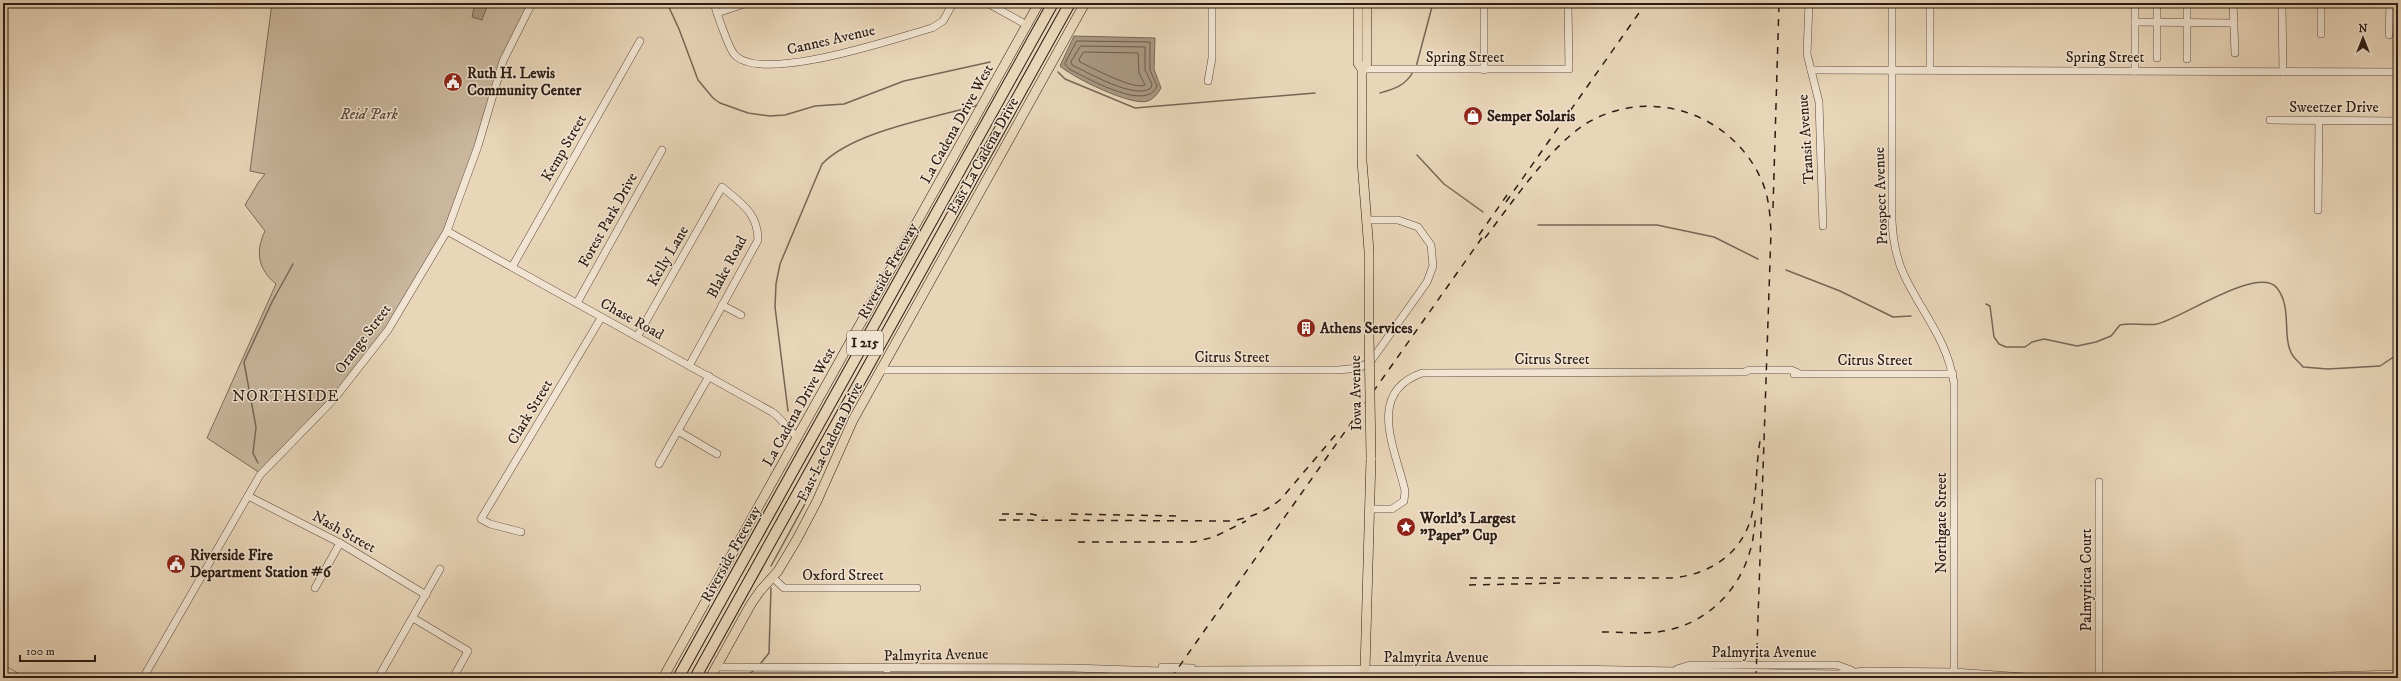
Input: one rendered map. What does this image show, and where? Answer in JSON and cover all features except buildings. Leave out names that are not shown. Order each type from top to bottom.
[{"type":"highway","name":"Riverside Freeway","points":[[695,678],[1070,3]]},
{"type":"highway","points":[[1063,15],[1076,3]]},
{"type":"highway","name":"Riverside Freeway","points":[[678,678],[1052,5]]},
{"type":"main road","name":"La Cadena Drive West","points":[[664,678],[1040,3]]},
{"type":"main road","name":"East La Cadena Drive","points":[[710,678],[751,604],[782,565],[817,502],[853,420],[1085,3]]},
{"type":"main road","name":"Iowa Avenue","points":[[1358,3],[1358,62],[1362,69],[1362,161],[1368,220],[1372,458],[1365,670]]},
{"type":"main road","name":"Iowa Avenue","points":[[1362,69],[1367,63],[1367,3]]},
{"type":"main road","points":[[3,670],[17,678]]},
{"type":"main road","points":[[1360,678],[1365,670],[1370,678]]},
{"type":"street","name":"Orange Street","points":[[143,678],[260,475],[334,399],[388,330],[448,231],[478,146],[504,61],[532,3]]},
{"type":"street","name":"Cannes Avenue","points":[[714,3],[734,54],[750,64],[765,65],[808,61],[932,28],[943,21],[953,3]]},
{"type":"street","points":[[717,13],[747,3]]},
{"type":"street","points":[[987,3],[1027,25]]},
{"type":"street","points":[[1208,81],[1212,58],[1212,3]]},
{"type":"street","points":[[1484,3],[1484,70]]},
{"type":"street","name":"Spring Street","points":[[1362,69],[1569,69],[1568,3]]},
{"type":"street","name":"Transit Avenue","points":[[1809,3],[1808,54],[1819,102],[1823,226]]},
{"type":"street","name":"Prospect Avenue","points":[[1892,3],[1892,222],[1894,242],[1904,275],[1946,349],[1953,374]]},
{"type":"street","points":[[1930,3],[1930,70]]},
{"type":"street","points":[[2135,3],[2135,71]]},
{"type":"street","points":[[2157,3],[2157,58]]},
{"type":"street","points":[[2187,3],[2187,59]]},
{"type":"street","points":[[2233,3],[2235,53]]},
{"type":"street","points":[[2282,3],[2282,72]]},
{"type":"street","points":[[2321,3],[2321,34]]},
{"type":"street","points":[[2389,35],[2390,3]]},
{"type":"street","points":[[2135,22],[2234,23]]},
{"type":"street","name":"Kemp Street","points":[[512,267],[640,41]]},
{"type":"street","name":"Spring Street","points":[[1811,70],[2398,72]]},
{"type":"street","name":"Sweetzer Drive","points":[[2270,120],[2398,121]]},
{"type":"street","points":[[2318,210],[2319,120]]},
{"type":"street","name":"Forest Park Drive","points":[[577,303],[662,150]]},
{"type":"street","name":"Blake Road","points":[[689,366],[758,240],[758,226],[748,210],[722,187]]},
{"type":"street","name":"Kelly Lane","points":[[636,337],[722,187]]},
{"type":"street","name":"Citrus Street","points":[[881,370],[1338,370],[1359,368],[1365,365],[1377,354],[1427,282],[1434,262],[1430,241],[1415,225],[1398,220],[1368,220]]},
{"type":"street","name":"Chase Road","points":[[448,231],[778,416],[788,430],[798,436]]},
{"type":"street","points":[[722,305],[741,315]]},
{"type":"street","name":"Clark Street","points":[[521,532],[490,524],[481,519],[601,318]]},
{"type":"street","name":"Citrus Street","points":[[1370,509],[1392,509],[1404,501],[1405,491],[1388,428],[1388,412],[1398,389],[1418,374],[1436,372],[1745,372],[1747,375],[1791,375],[1798,373],[1953,374]]},
{"type":"street","name":"Northgate Street","points":[[1953,374],[1954,672]]},
{"type":"street","points":[[659,464],[709,376]]},
{"type":"street","points":[[678,430],[717,454]]},
{"type":"street","name":"Palmyritca Court","points":[[2099,482],[2099,678]]},
{"type":"street","name":"Nash Street","points":[[248,496],[340,543],[426,595]]},
{"type":"street","points":[[315,588],[340,543]]},
{"type":"street","points":[[378,678],[440,570]]},
{"type":"street","name":"Oxford Street","points":[[772,577],[784,588],[917,588]]},
{"type":"street","points":[[413,618],[468,650],[453,678]]},
{"type":"street","name":"Palmyrita Avenue","points":[[716,667],[887,669],[927,667],[1157,670],[1172,672],[1198,670],[1675,670],[1689,672],[1837,674],[1853,670],[1954,672],[1998,677],[2099,678],[2249,678],[2398,674]]},
{"type":"street","points":[[887,669],[887,678]]},
{"type":"green space","name":"Reid Park","points":[[272,3],[530,3],[501,58],[476,144],[441,237],[393,319],[332,398],[260,473],[207,438],[276,284],[265,272],[260,260],[260,246],[265,231],[245,205],[265,174],[250,171]]},
{"type":"water","points":[[475,3],[488,4],[482,20],[472,17]]},
{"type":"water","points":[[1074,36],[1155,38],[1154,69],[1161,88],[1159,92],[1148,101],[1140,102],[1129,100],[1102,90],[1067,71],[1060,66]]},
{"type":"waterway","points":[[667,3],[679,29],[698,80],[713,98],[720,103],[748,113],[770,116],[785,115],[815,106],[844,104],[904,81],[990,62]]},
{"type":"waterway","points":[[1416,67],[1433,3]]},
{"type":"waterway","points":[[1058,72],[1065,79],[1135,108],[1315,93]]},
{"type":"waterway","points":[[1380,93],[1403,84],[1413,72]]},
{"type":"waterway","points":[[788,411],[775,307],[776,284],[780,264],[822,164],[836,153],[874,134],[978,105]]},
{"type":"waterway","points":[[1417,155],[1444,184],[1483,212]]},
{"type":"waterway","points":[[1538,225],[1657,225],[1714,237],[1758,259]]},
{"type":"waterway","points":[[258,463],[253,453],[256,427],[244,362],[272,302],[293,264]]},
{"type":"waterway","points":[[1786,270],[1840,291],[1893,317],[1911,316]]},
{"type":"waterway","points":[[1986,304],[1990,306],[1994,337],[1999,344],[2006,347],[2025,347],[2032,342],[2044,339],[2077,346],[2096,342],[2111,336],[2120,325],[2157,324],[2237,288],[2254,283],[2267,283],[2277,288],[2282,296],[2285,305],[2290,349],[2293,356],[2303,367],[2328,369],[2380,366],[2398,354]]},
{"type":"waterway","points":[[771,566],[812,491],[813,480]]},
{"type":"waterway","points":[[761,663],[769,653],[771,588]]},
{"type":"waterway","points":[[745,678],[753,671]]},
{"type":"railway","points":[[1506,202],[1646,3]]},
{"type":"railway","points":[[1773,208],[1779,3]]},
{"type":"railway","points":[[1485,238],[1519,192],[1560,145],[1587,123],[1611,112],[1637,107],[1662,107],[1686,112],[1709,123],[1730,137],[1747,156],[1761,179],[1766,192],[1770,212],[1771,232],[1756,678]]},
{"type":"railway","points":[[1479,235],[1507,195]]},
{"type":"railway","points":[[1171,678],[1486,232]]},
{"type":"railway","points":[[999,520],[1232,521],[1252,516],[1264,511],[1281,499],[1338,432]]},
{"type":"railway","points":[[1470,578],[1669,578],[1697,573],[1710,567],[1722,560],[1732,551],[1741,541],[1747,528],[1754,505],[1760,441]]},
{"type":"railway","points":[[1002,514],[1031,514],[1044,517]]},
{"type":"railway","points":[[1071,514],[1176,516]]},
{"type":"railway","points":[[1602,632],[1657,632],[1673,629],[1703,616],[1716,606],[1737,581],[1750,551],[1756,515]]},
{"type":"railway","points":[[1078,542],[1194,542],[1214,537],[1246,521]]},
{"type":"railway","points":[[1469,585],[1562,583]]},
{"type":"place","name":"Ruth H. Lewis Community Center","points":[[453,82]]},
{"type":"place","name":"Semper Solaris","points":[[1473,116]]},
{"type":"place","name":"Athens Services","points":[[1306,328]]},
{"type":"place","name":"World's Largest \"Paper\" Cup","points":[[1406,527]]},
{"type":"place","name":"Riverside Fire Department Station #6","points":[[176,564]]},
{"type":"district","name":"NORTHSIDE","points":[[286,396]]}]
